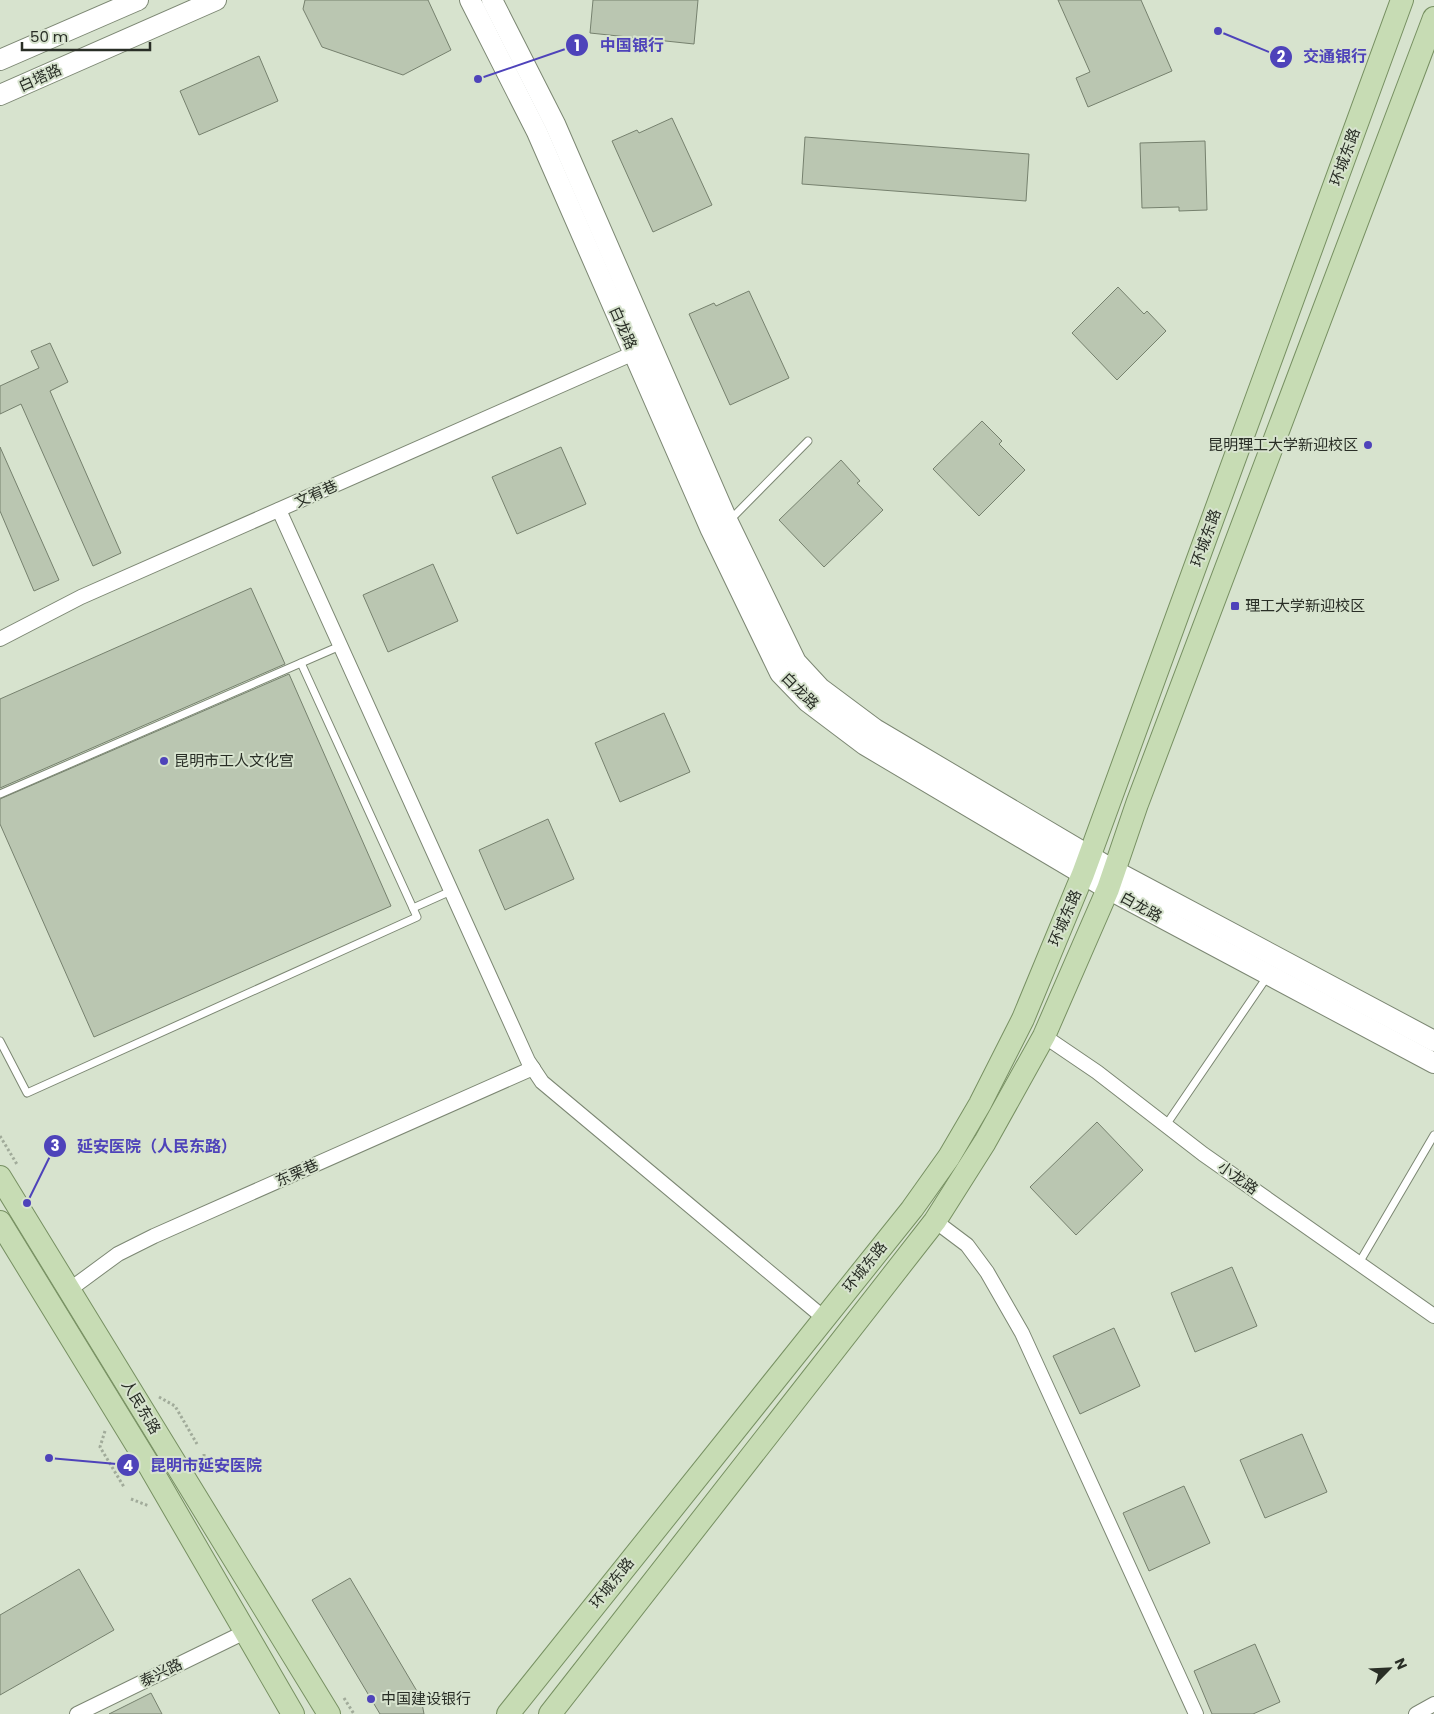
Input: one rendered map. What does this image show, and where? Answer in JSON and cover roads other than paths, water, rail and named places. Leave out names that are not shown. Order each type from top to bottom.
[{"type":"main road","points":[[0,60],[138,0]]},
{"type":"main road","name":"白塔路","points":[[0,96],[216,0]]},
{"type":"main road","name":"白龙路","points":[[470,0],[537,132],[711,530],[780,673],[808,702],[865,745],[1087,865]]},
{"type":"main road","name":"白龙路","points":[[492,0],[554,124],[728,522],[796,662],[820,688],[875,729],[1087,865],[1270,974],[1434,1063]]},
{"type":"main road","name":"环城东路","points":[[508,1714],[912,1209],[949,1157],[980,1104],[1023,1018],[1087,865],[1402,0]]},
{"type":"main road","name":"环城东路","points":[[550,1714],[935,1221],[985,1142],[1044,1036],[1112,880],[1138,804],[1434,18]]},
{"type":"main road","name":"白龙路","points":[[1112,880],[1434,1041]]},
{"type":"main road","name":"人民东路","points":[[0,1177],[329,1714]]},
{"type":"main road","name":"人民东路","points":[[0,1222],[147,1462],[294,1714]]},
{"type":"street","name":"文宥巷","points":[[0,639],[81,597],[634,353]]},
{"type":"street","points":[[279,510],[451,891],[533,1068],[542,1082],[824,1318]]},
{"type":"street","name":"小龙路","points":[[1044,1036],[1434,1316]]},
{"type":"street","name":"东栗巷","points":[[69,1290],[118,1254],[154,1236],[533,1068]]},
{"type":"street","points":[[935,1221],[967,1245],[987,1272],[1022,1333],[1196,1714]]},
{"type":"street","name":"泰兴路","points":[[77,1714],[245,1632]]},
{"type":"street","points":[[1416,1714],[1434,1704]]},
{"type":"lane","points":[[728,522],[808,441]]},
{"type":"lane","points":[[0,794],[340,646]]},
{"type":"lane","points":[[0,1041],[27,1092],[417,917],[301,663]]},
{"type":"lane","points":[[413,908],[451,891]]},
{"type":"lane","points":[[1166,1125],[1221,1048],[1270,974]]},
{"type":"lane","points":[[1358,1263],[1434,1135]]},
{"type":"place","name":"交通银行","points":[[1218,31]]},
{"type":"place","name":"中国银行","points":[[478,79]]},
{"type":"place","name":"昆明理工大学新迎校区","points":[[1368,445]]},
{"type":"place","name":"理工大学新迎校区","points":[[1235,606]]},
{"type":"place","name":"昆明市工人文化宫","points":[[164,761]]},
{"type":"place","name":"延安医院（人民东路）","points":[[27,1203]]},
{"type":"place","name":"昆明市延安医院","points":[[49,1458]]},
{"type":"place","name":"中国建设银行","points":[[371,1699]]}]
